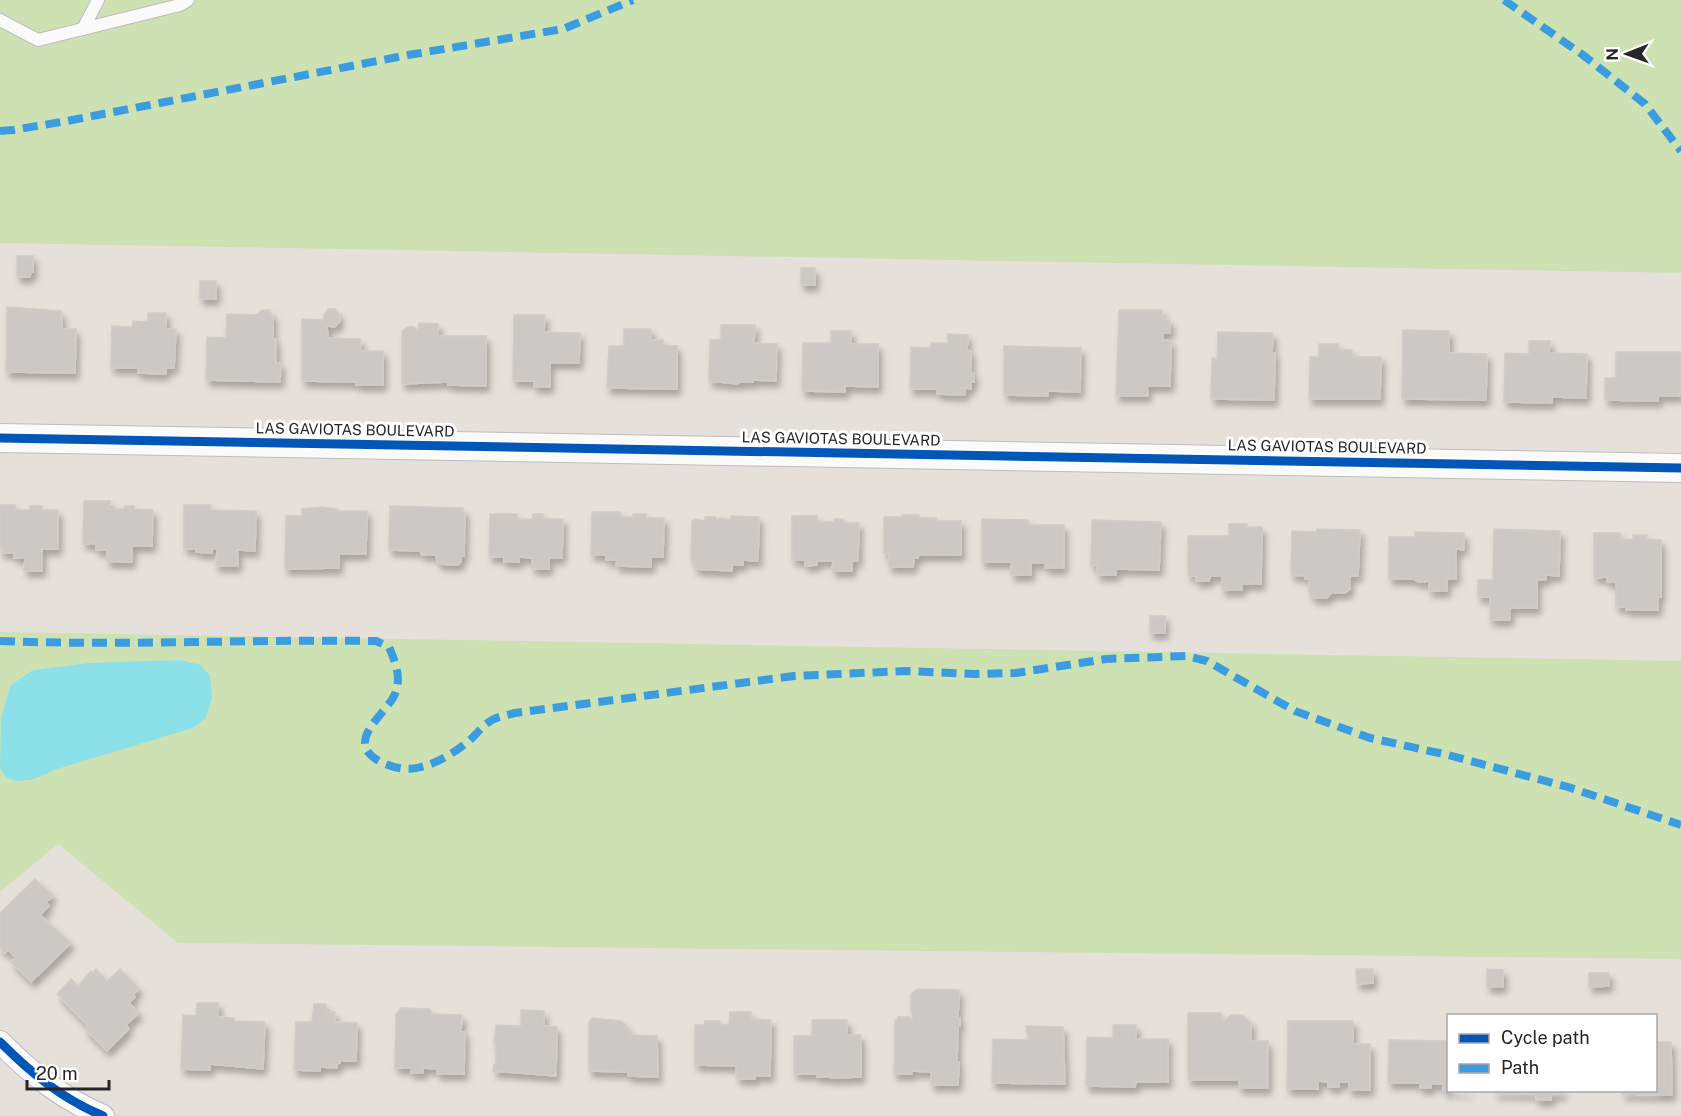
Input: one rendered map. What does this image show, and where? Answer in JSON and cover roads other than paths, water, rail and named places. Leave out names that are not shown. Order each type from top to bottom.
[{"type":"street","name":"LAS GAVIOTAS BOULEVARD","points":[[0,438],[1681,468]]},
{"type":"street","points":[[0,1042],[50,1087],[78,1105],[103,1116]]},
{"type":"lane","points":[[83,29],[98,0]]},
{"type":"lane","points":[[0,20],[38,40],[180,5],[188,0]]},
{"type":"water","points":[[180,660],[201,665],[210,676],[212,698],[206,718],[193,728],[57,769],[31,780],[16,781],[7,778],[0,769],[1,717],[11,685],[33,670],[89,663]]}]
